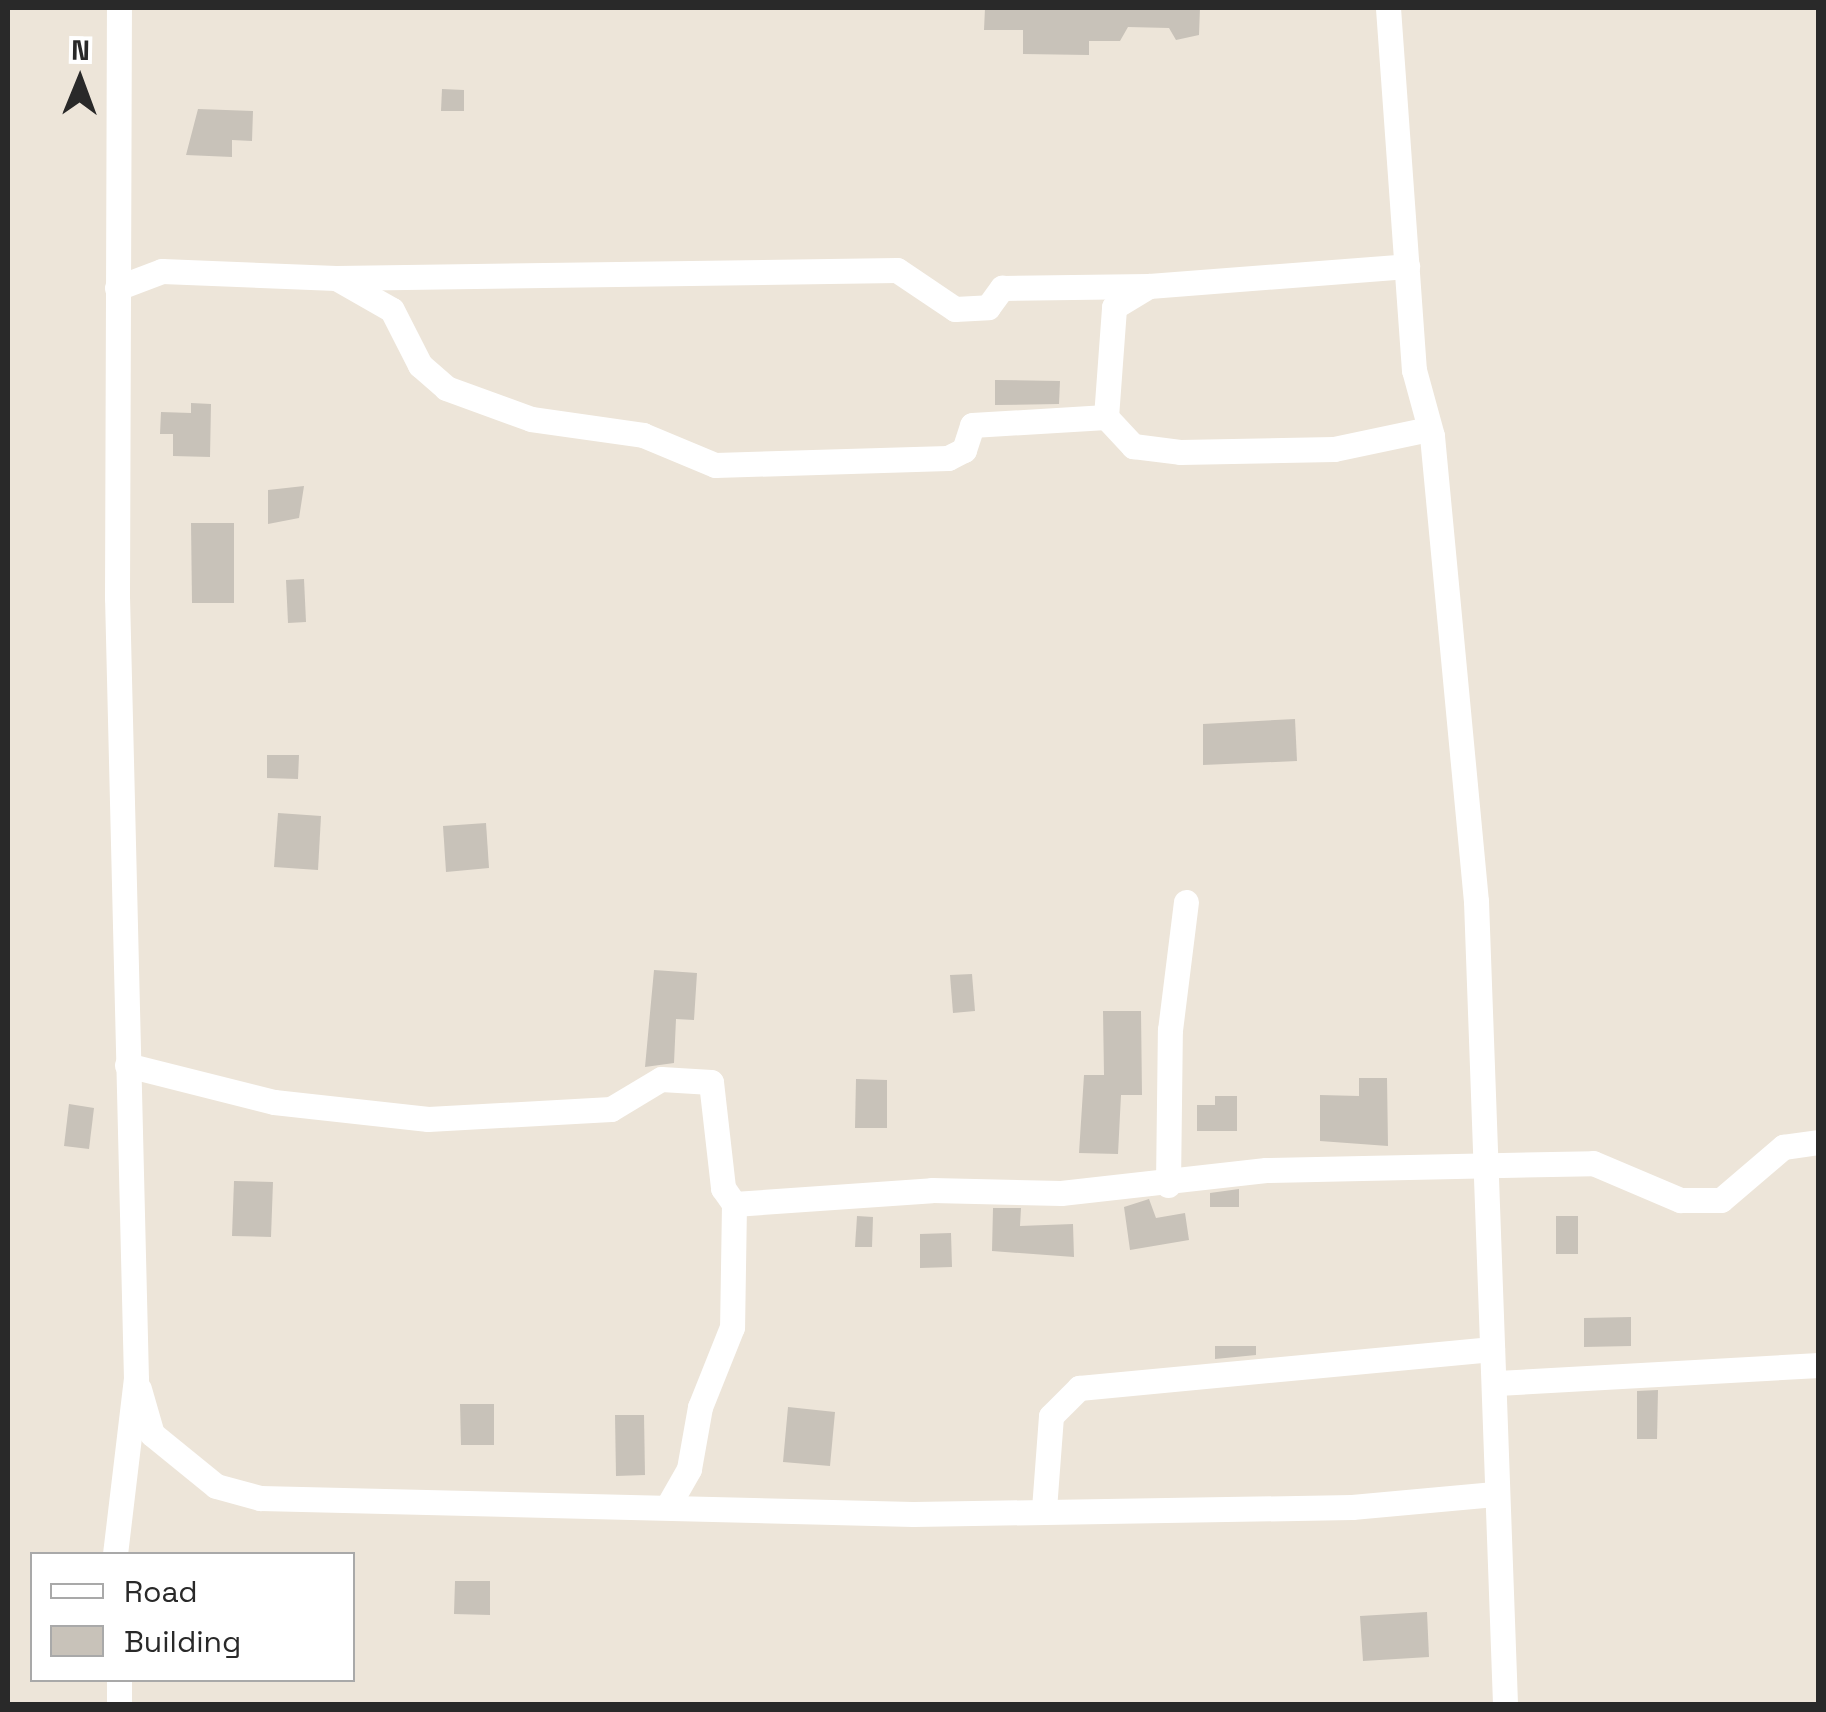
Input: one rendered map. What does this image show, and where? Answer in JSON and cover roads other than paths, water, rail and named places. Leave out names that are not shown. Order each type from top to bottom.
[{"type":"street","points":[[116,1552],[136,1379],[127,1065],[117,288],[119,8]]},
{"type":"street","points":[[1388,8],[1407,266],[1424,430],[1447,570],[1450,686],[1476,900],[1481,1168],[1497,1383],[1494,1494],[1505,1704]]},
{"type":"street","points":[[117,288],[162,270],[336,278],[897,270],[955,308],[988,307],[1002,288],[1149,286],[1407,266]]},
{"type":"street","points":[[336,278],[392,310],[420,365],[446,388],[531,419],[643,435],[715,465],[948,458],[964,450],[972,426],[1106,417]]},
{"type":"street","points":[[1149,286],[1114,307],[1106,417],[1133,446],[1180,452],[1334,449],[1424,430]]},
{"type":"street","points":[[1168,1185],[1170,1030],[1186,902]]},
{"type":"street","points":[[127,1065],[274,1102],[428,1120],[611,1109],[661,1079],[690,1074],[711,1082],[718,1099],[720,1170],[734,1204],[726,1358],[669,1504]]},
{"type":"street","points":[[734,1204],[1168,1185],[1266,1170],[1593,1163],[1680,1200],[1721,1200],[1782,1148],[1818,1142]]},
{"type":"street","points":[[1044,1509],[1051,1416],[1079,1388],[1492,1348]]},
{"type":"street","points":[[1497,1383],[1818,1365]]},
{"type":"street","points":[[136,1379],[152,1434],[216,1486],[260,1498],[1044,1509],[1352,1507],[1494,1494]]}]
